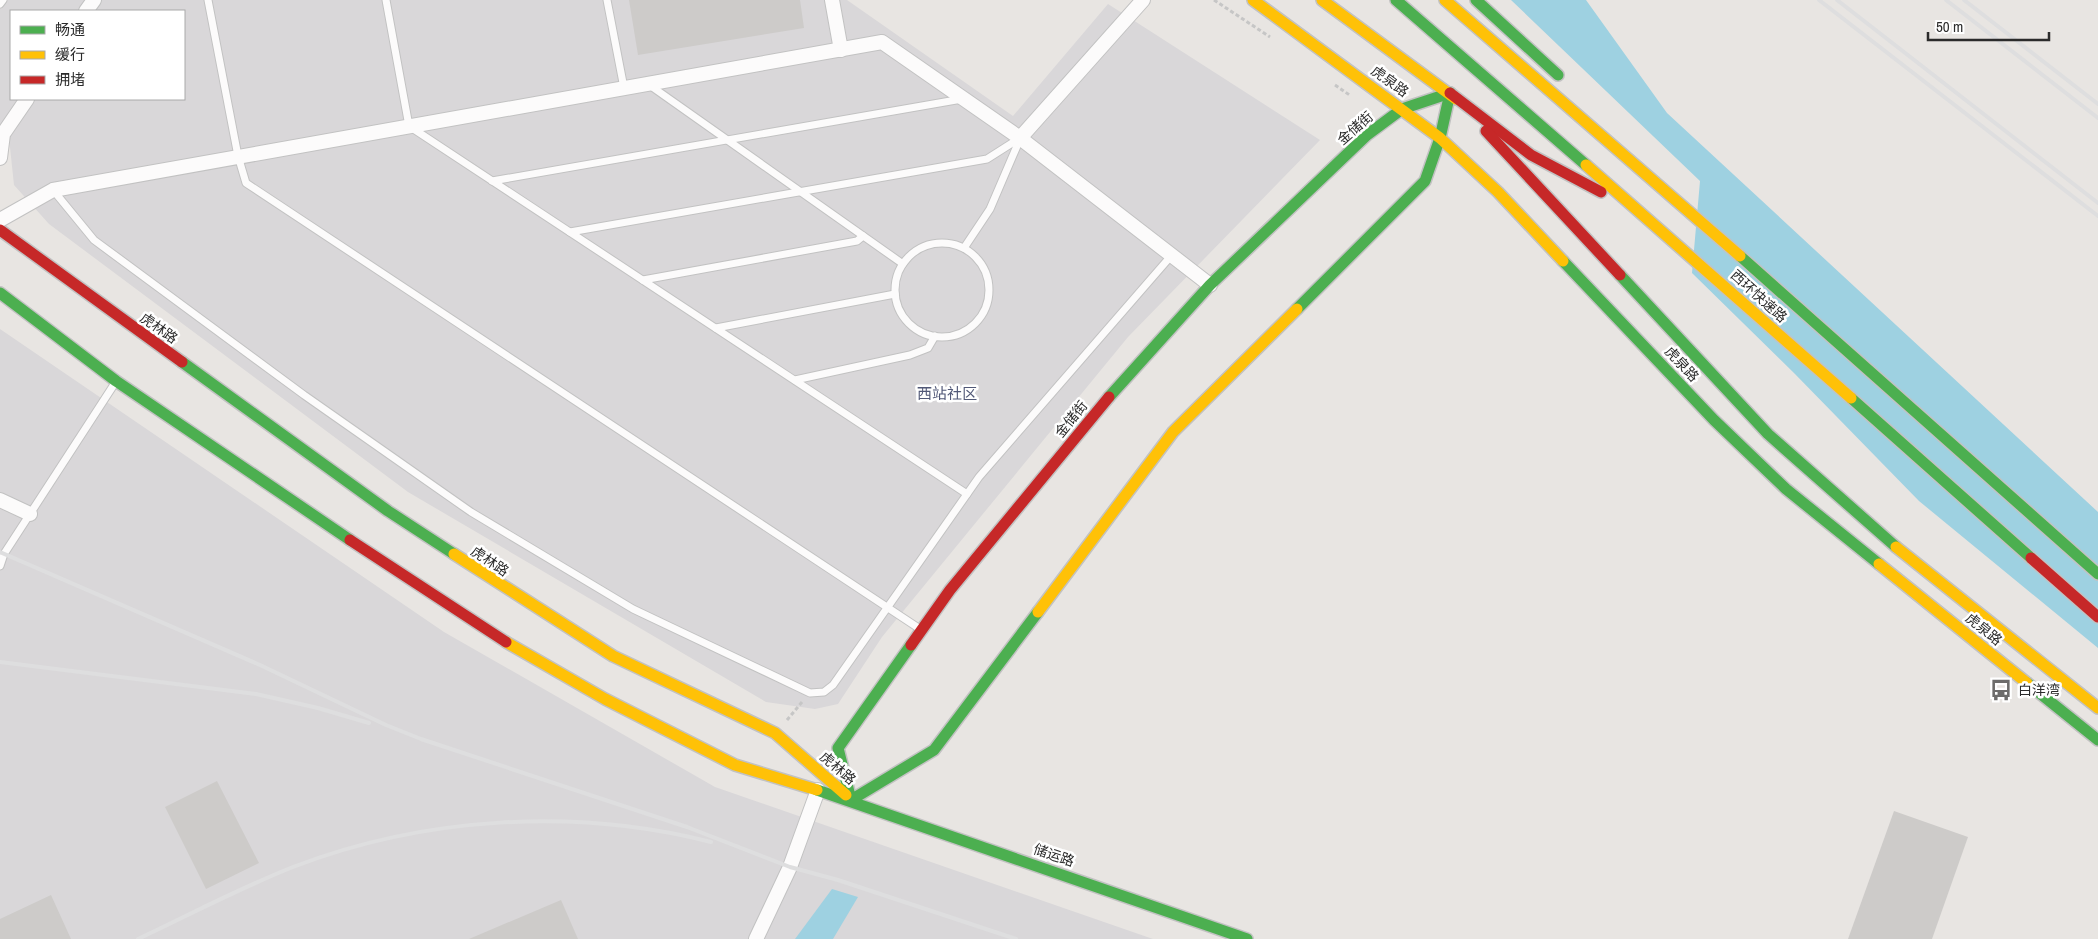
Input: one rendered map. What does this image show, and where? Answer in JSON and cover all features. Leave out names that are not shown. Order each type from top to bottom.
[{"type":"main road","name":"虎泉路","points":[[1253,0],[1440,138],[1498,192],[1714,420],[1786,489],[2098,740]]},
{"type":"main road","name":"虎泉路","points":[[1322,0],[1450,93],[1761,426],[1807,471],[1865,522],[2098,708]]},
{"type":"main road","name":"西环快速路","points":[[1396,0],[1668,236],[2098,617]]},
{"type":"main road","name":"西环快速路","points":[[1445,0],[1683,206],[2098,574]]},
{"type":"main road","points":[[1476,0],[1564,80]]},
{"type":"main road","name":"金储街","points":[[851,800],[838,748],[950,590],[1120,383],[1210,286],[1367,135],[1402,109],[1450,93]]},
{"type":"main road","points":[[851,800],[934,750],[1174,432],[1425,181],[1440,138],[1450,93],[1531,155],[1642,214]]},
{"type":"main road","points":[[1597,116],[1646,174]]},
{"type":"main road","name":"虎林路","points":[[0,230],[388,511],[496,583],[613,656],[775,733],[851,800]]},
{"type":"main road","name":"虎林路","points":[[0,293],[116,381],[371,555],[493,634],[605,699],[734,765],[851,800]]},
{"type":"main road","name":"储运路","points":[[851,800],[1247,939]]},
{"type":"street","points":[[832,0],[841,50]]},
{"type":"street","points":[[1020,138],[1143,0]]},
{"type":"street","points":[[0,220],[53,190],[882,42],[1020,138],[1210,286]]},
{"type":"street","points":[[0,156],[3,134],[26,100]]},
{"type":"street","points":[[0,500],[30,514]]},
{"type":"street","points":[[756,939],[790,867],[818,790]]},
{"type":"lane","points":[[0,4],[3,0]]},
{"type":"lane","points":[[208,0],[238,156],[246,183],[922,630]]},
{"type":"lane","points":[[386,0],[409,126],[967,494]]},
{"type":"lane","points":[[607,0],[624,88]]},
{"type":"lane","points":[[647,84],[903,264]]},
{"type":"lane","points":[[492,181],[963,99]]},
{"type":"lane","points":[[570,232],[987,159],[1020,138]]},
{"type":"lane","points":[[964,248],[990,208],[1020,138]]},
{"type":"lane","points":[[53,190],[94,240],[304,395],[471,512],[633,609],[810,693],[824,692],[833,684],[979,477],[1172,256]]},
{"type":"lane","points":[[643,280],[857,241],[863,236]]},
{"type":"lane","points":[[948,243],[964,248],[976,257],[985,271],[989,286],[988,301],[982,316],[972,327],[959,335],[944,338],[914,329],[903,318],[896,305],[897,274],[903,264],[917,250],[932,244],[948,243]]},
{"type":"lane","points":[[716,328],[895,294]]},
{"type":"lane","points":[[795,380],[910,355],[928,348],[935,336]]},
{"type":"lane","points":[[0,566],[4,554],[116,381]]},
{"type":"path","points":[[775,733],[810,693]]},
{"type":"shaded area","points":[[0,0],[847,0],[1013,116],[1108,4],[1320,140],[1128,337],[882,637],[838,704],[815,709],[766,702],[408,492],[49,224],[14,185],[9,138],[0,150]]},
{"type":"shaded area","points":[[0,329],[444,632],[715,787],[1153,939],[0,939]]},
{"type":"water","points":[[1511,0],[1586,0],[1667,113],[2098,512],[2098,648],[1919,501],[1795,374],[1692,273],[1700,181]]},
{"type":"water","points":[[832,889],[858,897],[833,939],[795,939]]},
{"type":"building","points":[[629,0],[800,0],[804,28],[638,55]]},
{"type":"building","points":[[217,781],[259,863],[206,889],[165,807]]},
{"type":"building","points":[[1894,811],[1968,837],[1932,939],[1848,939]]},
{"type":"building","points":[[51,895],[71,939],[0,939],[0,919]]},
{"type":"building","points":[[561,900],[578,939],[469,939]]},
{"type":"railway","points":[[1819,0],[2098,216]]},
{"type":"railway","points":[[1837,0],[2098,203]]},
{"type":"railway","points":[[1946,0],[2098,118]]},
{"type":"railway","points":[[1964,0],[2098,104]]},
{"type":"railway","points":[[0,552],[260,665],[386,725],[421,739],[687,827],[790,867],[838,880],[1016,939]]},
{"type":"railway","points":[[0,662],[256,694],[318,708],[369,723]]},
{"type":"railway","points":[[138,939],[293,867],[343,850],[394,837],[447,828],[553,821],[607,824],[659,831],[711,842]]},
{"type":"traffic: fast","points":[[1396,0],[1586,165]]},
{"type":"traffic: fast","points":[[1476,0],[1558,75]]},
{"type":"traffic: fast","points":[[1297,309],[1425,181],[1440,138],[1450,93]]},
{"type":"traffic: fast","points":[[1109,397],[1210,285],[1367,135],[1402,109],[1450,93]]},
{"type":"traffic: fast","points":[[1740,256],[2098,574]]},
{"type":"traffic: fast","points":[[1563,261],[1714,420],[1786,489],[1879,564]]},
{"type":"traffic: fast","points":[[1620,275],[1768,434],[1896,547]]},
{"type":"traffic: fast","points":[[0,293],[116,381],[350,540]]},
{"type":"traffic: fast","points":[[182,362],[388,511],[454,554]]},
{"type":"traffic: fast","points":[[1851,398],[2031,558]]},
{"type":"traffic: fast","points":[[911,645],[838,748],[851,800],[934,750],[1038,612]]},
{"type":"traffic: fast","points":[[2027,683],[2098,740]]},
{"type":"traffic: fast","points":[[817,790],[1247,939]]},
{"type":"traffic: slow","points":[[1253,0],[1440,138],[1498,192],[1563,261]]},
{"type":"traffic: slow","points":[[1322,0],[1456,99]]},
{"type":"traffic: slow","points":[[1445,0],[1740,256]]},
{"type":"traffic: slow","points":[[1586,165],[1851,398]]},
{"type":"traffic: slow","points":[[1038,612],[1173,432],[1297,309]]},
{"type":"traffic: slow","points":[[1896,547],[2098,708]]},
{"type":"traffic: slow","points":[[454,554],[613,656],[775,733],[846,795]]},
{"type":"traffic: slow","points":[[1879,564],[2027,683]]},
{"type":"traffic: slow","points":[[506,642],[605,699],[735,765],[817,790]]},
{"type":"traffic: jam","points":[[1450,93],[1531,155],[1601,192]]},
{"type":"traffic: jam","points":[[1486,131],[1620,275]]},
{"type":"traffic: jam","points":[[0,230],[182,362]]},
{"type":"traffic: jam","points":[[911,645],[950,590],[1109,397]]},
{"type":"traffic: jam","points":[[350,540],[506,642]]},
{"type":"traffic: jam","points":[[2031,558],[2098,617]]},
{"type":"place","name":"白洋湾","points":[[2001,690]]},
{"type":"district","name":"西站社区","points":[[947,393]]}]
